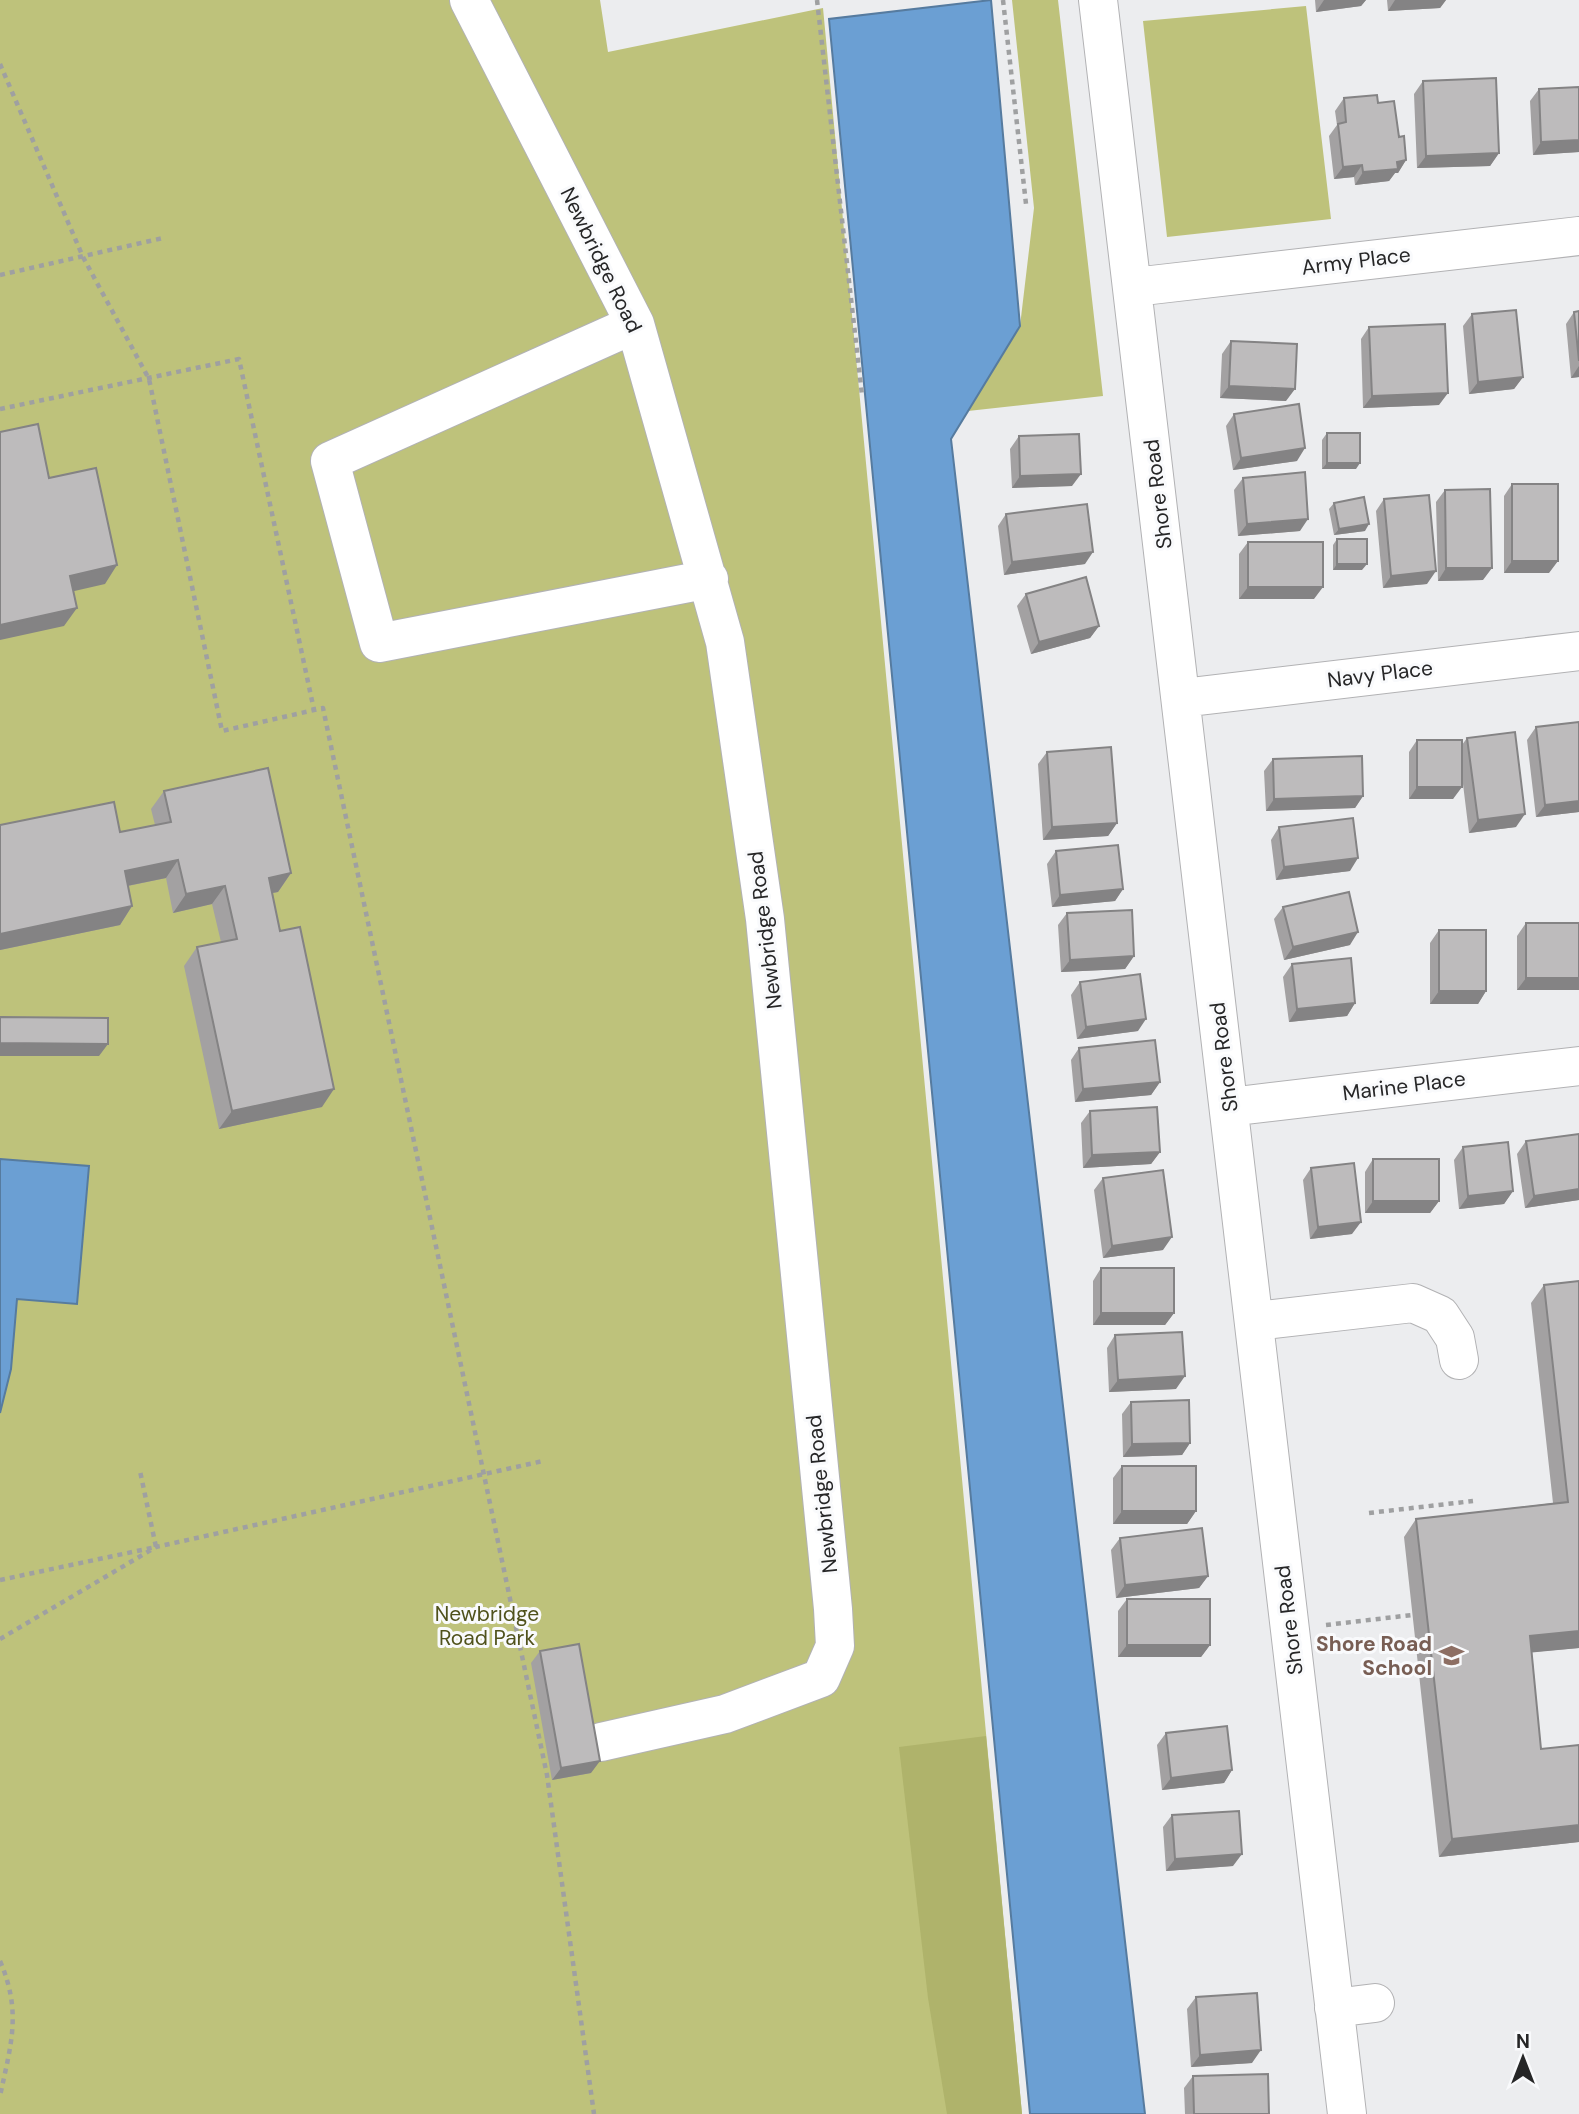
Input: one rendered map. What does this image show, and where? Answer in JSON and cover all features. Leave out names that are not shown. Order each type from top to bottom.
[{"type":"street","name":"Newbridge Road","points":[[469,0],[635,324],[725,642],[765,919],[835,1646],[821,1678],[725,1714],[601,1742]]},
{"type":"street","name":"Shore Road","points":[[1098,0],[1134,287],[1347,2114]]},
{"type":"street","name":"Army Place","points":[[1134,287],[1579,236]]},
{"type":"street","points":[[635,324],[330,461],[379,643],[709,579]]},
{"type":"street","name":"Navy Place","points":[[1182,698],[1579,651]]},
{"type":"street","name":"Marine Place","points":[[1229,1107],[1579,1066]]},
{"type":"street","points":[[1255,1321],[1413,1303],[1440,1315],[1455,1338],[1459,1360]]},
{"type":"street","points":[[1334,2008],[1375,2003]]},
{"type":"path","points":[[817,0],[862,394]]},
{"type":"path","points":[[1003,0],[1027,204]]},
{"type":"path","points":[[0,64],[83,257],[149,379],[222,731],[323,708],[547,1775],[594,2114]]},
{"type":"path","points":[[0,275],[163,239]]},
{"type":"path","points":[[0,409],[239,359],[314,710]]},
{"type":"path","points":[[0,1580],[543,1461]]},
{"type":"path","points":[[140,1471],[156,1546]]},
{"type":"path","points":[[1369,1513],[1473,1501]]},
{"type":"path","points":[[0,1639],[156,1546]]},
{"type":"path","points":[[1290,1630],[1412,1615]]},
{"type":"path","points":[[0,1961],[12,1989],[14,2033],[0,2096]]},
{"type":"green space","name":"Newbridge Road Park","points":[[0,0],[600,0],[608,52],[823,8],[1022,2114],[0,2114]]},
{"type":"green space","points":[[1012,0],[1058,0],[1103,396],[968,411],[1020,326],[1034,208]]},
{"type":"green space","points":[[1306,6],[1331,219],[1167,237],[1143,21]]},
{"type":"green space","points":[[986,1736],[1022,2114],[947,2114],[928,1998],[899,1747]]},
{"type":"water","points":[[991,0],[1020,326],[951,439],[1145,2114],[1030,2114],[829,19]]},
{"type":"water","points":[[0,1159],[89,1166],[77,1304],[17,1299],[11,1369],[0,1413]]},
{"type":"building","points":[[1496,78],[1499,153],[1426,156],[1423,81]]},
{"type":"building","points":[[1579,87],[1579,140],[1541,142],[1539,89]]},
{"type":"building","points":[[1377,95],[1378,103],[1394,101],[1399,137],[1404,136],[1406,160],[1397,162],[1398,169],[1363,172],[1362,165],[1343,167],[1338,124],[1346,122],[1344,98]]},
{"type":"building","points":[[1516,310],[1523,377],[1478,382],[1472,314]]},
{"type":"building","points":[[1579,311],[1579,361],[1574,312]]},
{"type":"building","points":[[1445,324],[1448,393],[1372,396],[1369,327]]},
{"type":"building","points":[[1231,341],[1297,344],[1295,389],[1229,386]]},
{"type":"building","points":[[1299,404],[1305,448],[1241,458],[1234,414]]},
{"type":"building","points":[[38,424],[49,478],[96,468],[117,565],[70,576],[77,608],[0,625],[0,432]]},
{"type":"building","points":[[1327,433],[1360,433],[1360,463],[1327,463]]},
{"type":"building","points":[[1079,434],[1081,474],[1020,476],[1019,436]]},
{"type":"building","points":[[1305,472],[1308,519],[1247,524],[1243,478]]},
{"type":"building","points":[[1512,484],[1558,484],[1558,561],[1512,561]]},
{"type":"building","points":[[1490,489],[1492,568],[1446,568],[1445,490]]},
{"type":"building","points":[[1429,495],[1436,571],[1391,576],[1384,499]]},
{"type":"building","points":[[1364,497],[1369,524],[1339,529],[1334,503]]},
{"type":"building","points":[[1087,504],[1093,552],[1012,562],[1006,514]]},
{"type":"building","points":[[1337,539],[1367,539],[1367,564],[1337,564]]},
{"type":"building","points":[[1248,542],[1323,542],[1323,587],[1248,587]]},
{"type":"building","points":[[1086,577],[1099,626],[1039,642],[1026,594]]},
{"type":"building","points":[[1579,722],[1579,801],[1545,805],[1536,727]]},
{"type":"building","points":[[1515,732],[1525,814],[1478,820],[1467,738]]},
{"type":"building","points":[[1417,740],[1462,740],[1462,787],[1417,787]]},
{"type":"building","points":[[1111,747],[1117,823],[1052,827],[1047,752]]},
{"type":"building","points":[[1362,756],[1363,796],[1274,799],[1273,759]]},
{"type":"building","points":[[268,768],[291,873],[269,878],[280,931],[300,927],[334,1089],[232,1111],[197,947],[237,939],[225,886],[186,894],[178,860],[125,871],[132,906],[0,934],[0,825],[114,802],[120,832],[171,822],[164,791]]},
{"type":"building","points":[[1353,818],[1358,858],[1284,867],[1279,827]]},
{"type":"building","points":[[1118,845],[1123,889],[1060,895],[1056,851]]},
{"type":"building","points":[[1349,892],[1358,932],[1293,947],[1283,907]]},
{"type":"building","points":[[1132,910],[1134,956],[1070,960],[1067,913]]},
{"type":"building","points":[[1526,923],[1579,923],[1579,978],[1526,978]]},
{"type":"building","points":[[1439,930],[1486,930],[1486,991],[1439,991]]},
{"type":"building","points":[[1351,958],[1355,1003],[1297,1009],[1292,964]]},
{"type":"building","points":[[1140,974],[1146,1019],[1086,1027],[1080,982]]},
{"type":"building","points":[[0,1017],[108,1018],[108,1044],[0,1043]]},
{"type":"building","points":[[1155,1040],[1160,1082],[1083,1089],[1079,1048]]},
{"type":"building","points":[[1157,1107],[1160,1152],[1092,1155],[1090,1111]]},
{"type":"building","points":[[1579,1134],[1579,1189],[1534,1196],[1526,1141]]},
{"type":"building","points":[[1508,1142],[1513,1191],[1468,1196],[1463,1147]]},
{"type":"building","points":[[1373,1159],[1439,1159],[1439,1201],[1373,1201]]},
{"type":"building","points":[[1354,1163],[1361,1222],[1318,1227],[1311,1168]]},
{"type":"building","points":[[1163,1170],[1172,1237],[1112,1246],[1103,1178]]},
{"type":"building","points":[[1101,1268],[1174,1268],[1174,1313],[1101,1313]]},
{"type":"building","points":[[1579,1281],[1579,1631],[1530,1636],[1541,1749],[1579,1745],[1579,1825],[1452,1839],[1416,1519],[1568,1502],[1544,1285]]},
{"type":"building","points":[[1182,1332],[1185,1376],[1118,1380],[1115,1335]]},
{"type":"building","points":[[1189,1400],[1190,1443],[1132,1444],[1131,1402]]},
{"type":"building","points":[[1122,1466],[1196,1466],[1196,1511],[1122,1511]]},
{"type":"building","points":[[1202,1528],[1208,1576],[1125,1585],[1120,1538]]},
{"type":"building","points":[[1127,1599],[1210,1599],[1210,1645],[1127,1645]]},
{"type":"building","points":[[579,1644],[600,1761],[561,1768],[540,1651]]},
{"type":"building","points":[[1227,1726],[1232,1770],[1171,1778],[1166,1733]]},
{"type":"building","points":[[1239,1811],[1242,1854],[1175,1859],[1172,1815]]},
{"type":"building","points":[[1257,1993],[1261,2050],[1200,2055],[1196,1997]]},
{"type":"building","points":[[1268,2074],[1269,2114],[1194,2114],[1193,2076]]},
{"type":"place","name":"Shore Road School","points":[[1452,1656]]}]
